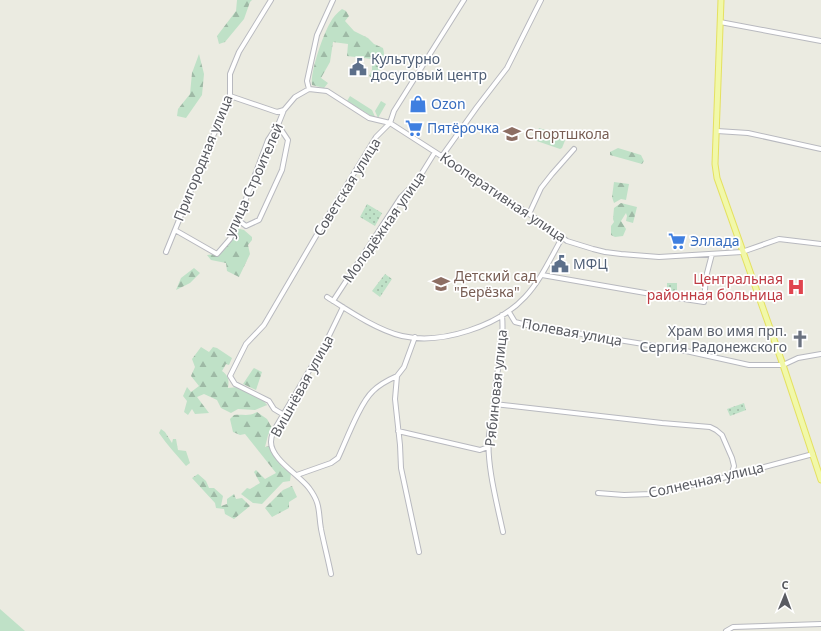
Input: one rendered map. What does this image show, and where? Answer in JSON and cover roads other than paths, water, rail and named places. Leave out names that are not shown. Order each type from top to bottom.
[{"type":"main road","points":[[721,0],[715,164],[717,178],[783,365],[820,476]]},
{"type":"street","name":"Пригородная улица","points":[[166,252],[230,96],[230,74],[239,52],[271,0]]},
{"type":"street","points":[[309,89],[307,80],[318,35],[333,0]]},
{"type":"street","name":"Советская улица","points":[[284,414],[274,409],[269,401],[235,384],[230,376],[246,344],[264,325],[376,137],[390,124],[394,111],[464,0]]},
{"type":"street","points":[[442,156],[507,68],[541,0]]},
{"type":"street","points":[[720,22],[821,41]]},
{"type":"street","name":"улица Строителей","points":[[175,230],[217,254],[230,239],[268,140],[278,125],[284,110],[295,97],[309,89]]},
{"type":"street","name":"Кооперативная улица","points":[[309,89],[327,90],[369,118],[390,124],[442,156],[530,214],[562,238],[593,249],[621,254],[659,257],[742,252],[779,239],[821,244]]},
{"type":"street","points":[[230,96],[277,112],[284,110]]},
{"type":"street","points":[[238,220],[246,226],[259,220],[282,170],[288,140],[278,125]]},
{"type":"street","points":[[717,131],[748,133],[821,148]]},
{"type":"street","points":[[530,214],[541,188],[574,149]]},
{"type":"street","name":"Молодёжная улица","points":[[333,301],[401,197],[417,181],[435,152]]},
{"type":"street","points":[[327,297],[380,328],[403,336],[428,338],[462,333],[509,312],[526,296],[542,275],[562,238]]},
{"type":"street","points":[[542,275],[704,302],[706,277],[712,254]]},
{"type":"street","name":"Вишнёвая улица","points":[[297,475],[283,464],[275,453],[271,442],[273,432],[326,342],[343,307]]},
{"type":"street","name":"Полевая улица","points":[[509,312],[515,322],[527,325],[686,352],[749,365],[783,365]]},
{"type":"street","name":"Рябиновая улица","points":[[502,315],[504,327],[488,447],[492,480],[503,532]]},
{"type":"street","points":[[331,574],[321,527],[318,502],[309,488],[297,475],[331,463],[338,458],[364,402],[372,392],[386,381],[397,376],[404,367],[415,337]]},
{"type":"street","points":[[783,365],[798,358],[821,354]]},
{"type":"street","points":[[397,376],[395,399],[400,468],[419,552]]},
{"type":"street","points":[[494,404],[710,427],[722,435],[732,458],[734,466],[731,476]]},
{"type":"street","points":[[398,431],[480,450],[488,447]]},
{"type":"street","name":"Солнечная улица","points":[[598,493],[624,496],[651,494],[731,476],[813,454]]},
{"type":"street","points":[[726,631],[733,628],[821,624]]},
{"type":"place","name":"Культурно досуговый центр","points":[[358,67]]},
{"type":"place","name":"Ozon","points":[[418,104]]},
{"type":"place","name":"Пятёрочка","points":[[414,128]]},
{"type":"place","name":"Спортшкола","points":[[512,134]]},
{"type":"place","name":"Эллада","points":[[677,241]]},
{"type":"place","name":"МФЦ","points":[[560,264]]},
{"type":"place","name":"Детский сад \"Берёзка\"","points":[[441,284]]},
{"type":"place","name":"Центральная районная больница","points":[[796,287]]},
{"type":"place","name":"Храм во имя прп. Сергия Радонежского","points":[[800,339]]}]
